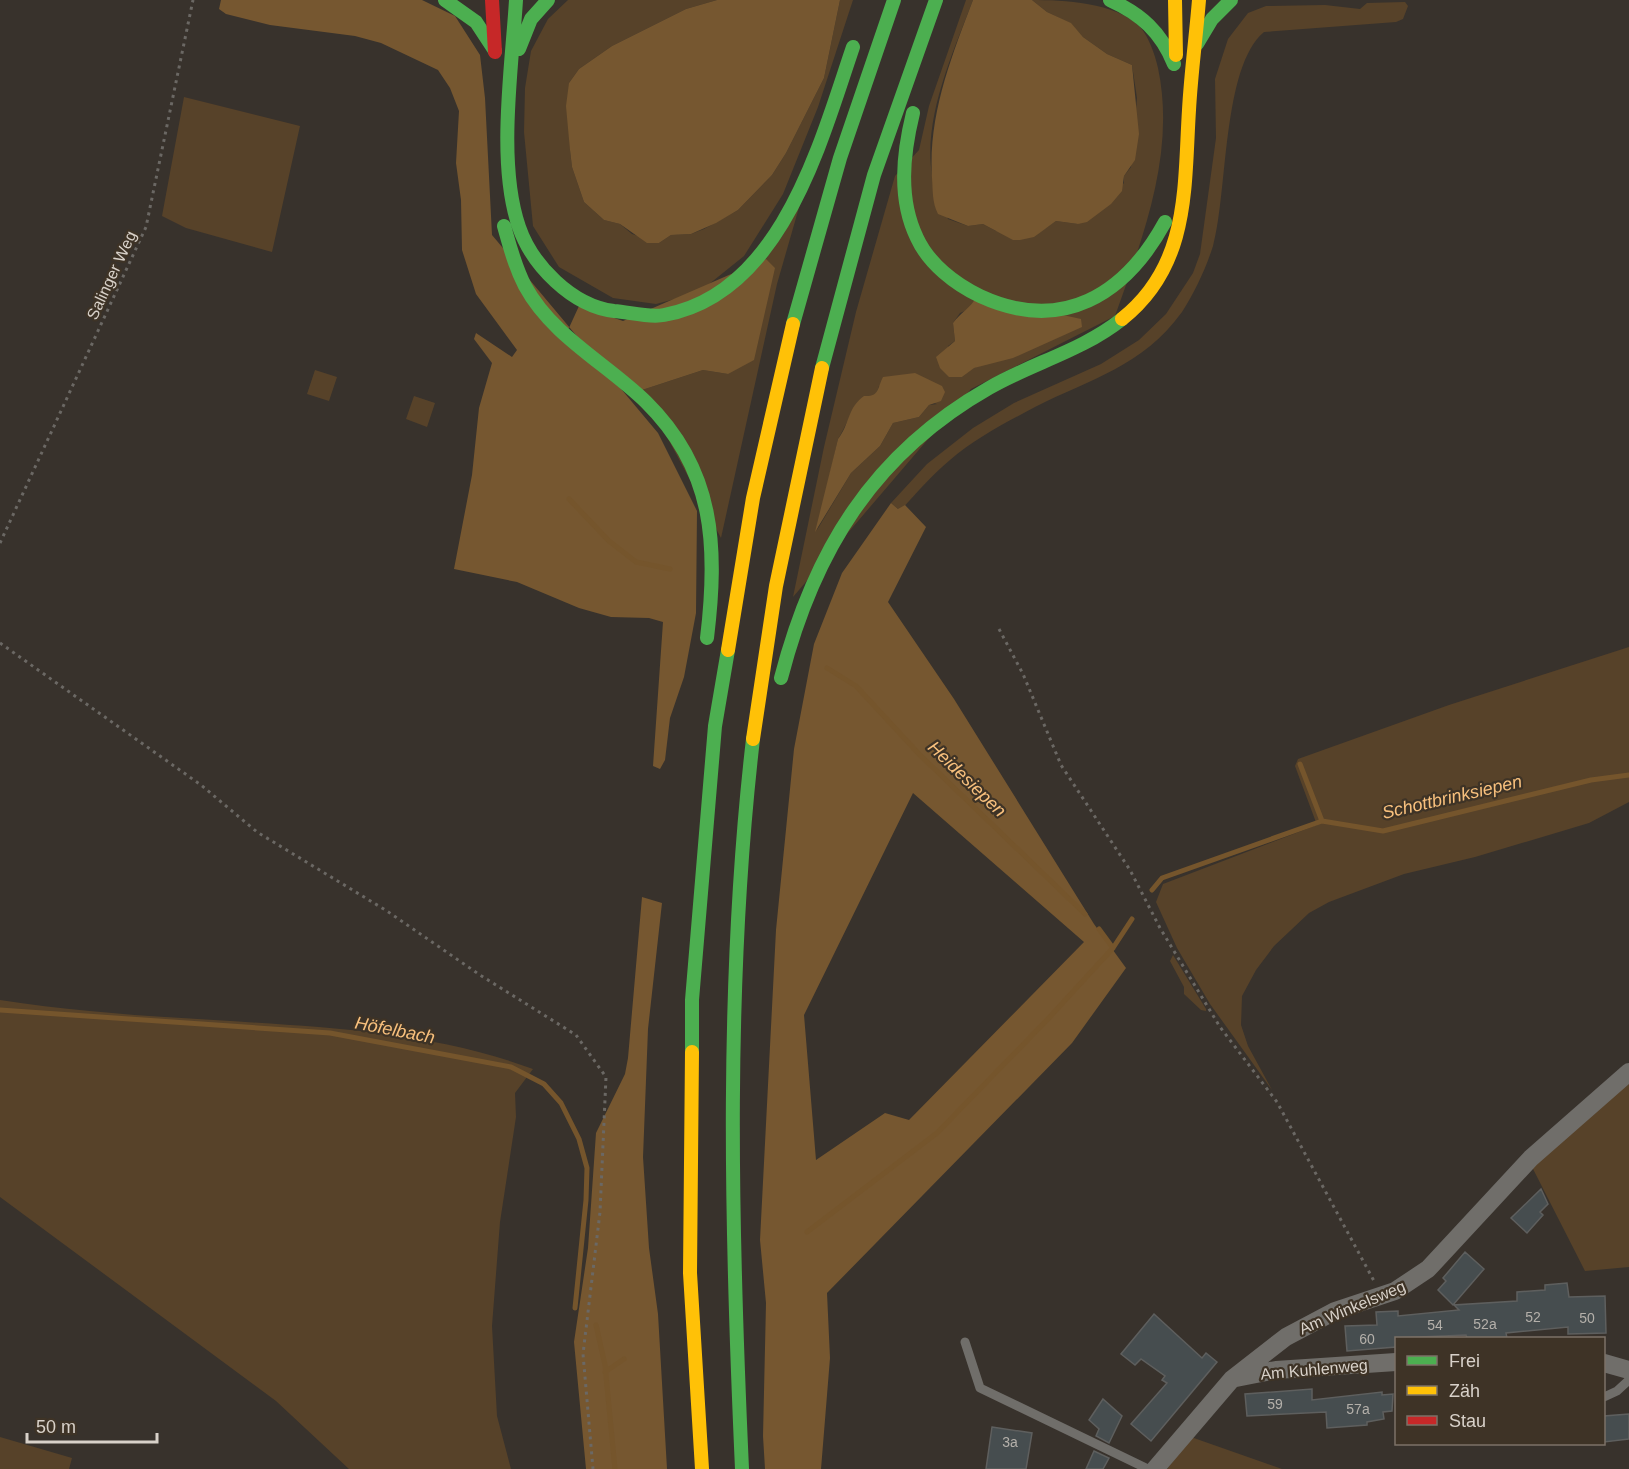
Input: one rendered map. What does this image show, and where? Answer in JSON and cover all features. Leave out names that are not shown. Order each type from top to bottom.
[{"type":"highway","points":[[445,0],[476,22],[495,51]]},
{"type":"highway","points":[[492,0],[499,75],[503,222],[514,267],[524,288],[541,311],[556,327],[646,403],[680,443],[690,462],[706,502],[714,543],[715,564],[706,645],[707,656]]},
{"type":"highway","points":[[516,0],[510,155],[514,202],[520,227],[535,257],[560,285],[597,308],[621,314],[649,317],[674,315],[716,298],[747,274],[762,255],[815,155],[858,33]]},
{"type":"highway","points":[[513,71],[522,36],[531,19],[548,0]]},
{"type":"highway","points":[[702,1469],[690,1273],[692,1000],[715,726],[753,498],[793,325],[840,158],[894,0]]},
{"type":"highway","points":[[742,1469],[734,1275],[732,1122],[749,771],[768,633],[811,416],[834,321],[875,177],[914,55],[936,0]]},
{"type":"highway","points":[[1110,0],[1140,15],[1152,25],[1168,50],[1176,71]]},
{"type":"highway","points":[[948,9],[907,133],[904,180],[909,217],[917,239],[943,272],[977,296],[1017,309],[1055,310],[1077,306],[1111,290],[1140,265],[1160,233],[1170,208],[1176,159],[1175,0]]},
{"type":"highway","points":[[778,693],[792,629],[812,577],[855,503],[893,460],[920,434],[966,400],[1012,376],[1095,339],[1134,311],[1148,295],[1168,262],[1180,223],[1199,0]]},
{"type":"highway","points":[[1196,46],[1212,19],[1231,0]]},
{"type":"highway","points":[[710,680],[715,726]]},
{"type":"highway","points":[[742,881],[758,852]]},
{"type":"street","name":"Am Winkelsweg","points":[[1155,1469],[1232,1379],[1301,1328],[1335,1311],[1382,1296],[1410,1283],[1428,1269],[1531,1158],[1629,1071]]},
{"type":"street","name":"Am Kuhlenweg","points":[[1232,1379],[1276,1370],[1395,1362]]},
{"type":"street","points":[[1605,1363],[1629,1370]]},
{"type":"lane","points":[[965,1342],[980,1388],[1148,1469]]},
{"type":"lane","points":[[1605,1397],[1617,1391],[1629,1380]]},
{"type":"path","name":"Salinger Weg","points":[[0,543],[146,227],[193,0]]},
{"type":"path","points":[[999,629],[1023,674],[1061,765],[1130,870],[1160,928],[1220,1027],[1277,1102],[1382,1296]]},
{"type":"path","points":[[0,643],[201,784],[257,832],[387,911],[480,975],[576,1035],[606,1077],[600,1212],[583,1354],[593,1469]]},
{"type":"shaded area","points":[[221,0],[422,0],[455,16],[480,55],[485,98],[492,235],[658,433],[697,511],[696,613],[684,677],[670,718],[665,760],[660,769],[653,766],[663,622],[649,618],[611,617],[579,608],[517,582],[454,569],[472,475],[479,408],[492,363],[474,339],[476,333],[512,357],[517,350],[476,294],[462,250],[461,200],[456,163],[459,111],[450,88],[438,70],[381,43],[355,36],[270,25],[226,14],[219,9]]},
{"type":"shaded area","points":[[568,0],[717,0],[686,9],[612,46],[579,69],[569,83],[572,167],[584,202],[604,220],[620,224],[632,234],[659,243],[671,235],[691,234],[704,229],[738,210],[772,175],[786,153],[824,78],[840,0],[853,0],[818,107],[783,194],[744,256],[698,293],[656,304],[613,298],[559,267],[533,226],[524,132],[525,88],[531,51],[548,19]]},
{"type":"shaded area","points":[[717,0],[840,0],[824,78],[786,153],[772,175],[738,210],[691,234],[671,235],[659,243],[647,243],[620,224],[604,220],[584,202],[572,167],[566,106],[569,83],[579,69],[612,46],[686,9]]},
{"type":"shaded area","points":[[966,0],[973,0],[949,63],[932,131],[930,153],[933,181],[948,219],[968,226],[983,224],[996,231],[1046,228],[1056,221],[1078,224],[1124,183],[1124,176],[1131,167],[1137,98],[1132,65],[1107,54],[1083,37],[1070,23],[1047,12],[1032,0],[1089,4],[1117,12],[1130,19],[1140,27],[1151,46],[1158,68],[1162,100],[1163,132],[1160,163],[1146,225],[1115,316],[971,389],[793,597],[824,447],[856,312],[895,176],[919,150],[929,106]],"holes":[[[970,309],[986,364],[973,368],[962,377],[948,346],[955,341],[953,323],[960,313]],[[879,386],[937,404],[929,405],[919,417],[893,423],[880,446],[851,473],[817,530],[838,439],[850,418],[871,399]]]},
{"type":"shaded area","points":[[973,0],[1032,0],[1047,12],[1071,23],[1083,37],[1107,54],[1132,65],[1139,134],[1135,160],[1124,176],[1122,191],[1111,204],[1087,222],[1078,224],[1056,221],[1034,237],[1013,240],[983,224],[968,226],[938,214],[934,201],[932,178],[937,109]]},
{"type":"shaded area","points":[[1405,2],[1408,6],[1403,19],[1396,22],[1264,32],[1250,49],[1240,73],[1233,101],[1218,223],[1213,246],[1200,280],[1182,312],[1167,331],[1133,359],[1035,407],[959,452],[925,483],[902,509],[898,509],[891,503],[927,464],[973,428],[1014,403],[1101,364],[1139,340],[1166,314],[1193,273],[1200,254],[1216,138],[1215,79],[1228,39],[1248,13],[1266,6],[1325,5],[1360,9],[1367,3]]},
{"type":"shaded area","points":[[184,97],[300,126],[272,252],[186,228],[162,216]]},
{"type":"shaded area","points":[[800,204],[777,284],[721,538],[642,390],[703,370],[728,374],[766,259]]},
{"type":"shaded area","points":[[766,259],[775,268],[754,360],[728,374],[703,370],[642,390],[568,330],[579,306],[623,321]]},
{"type":"shaded area","points":[[977,296],[1081,319],[1082,327],[1013,358],[974,368],[962,377],[949,377],[940,368],[936,357],[955,341],[953,323]]},
{"type":"shaded area","points":[[315,370],[337,377],[329,401],[307,394]]},
{"type":"shaded area","points":[[915,373],[942,386],[945,392],[941,401],[929,405],[919,417],[893,423],[880,446],[851,473],[815,532],[838,439],[854,406],[864,396],[875,394],[883,377]]},
{"type":"shaded area","points":[[414,396],[435,403],[427,427],[406,419]]},
{"type":"shaded area","points":[[891,503],[898,509],[905,505],[926,527],[888,602],[954,699],[1094,924],[1126,968],[1072,1043],[827,1293],[830,1358],[821,1469],[765,1469],[763,1436],[766,1303],[760,1240],[776,930],[794,749],[814,644],[842,573]],"holes":[[[913,793],[1084,942],[909,1120],[885,1113],[816,1160],[804,1015]]]},
{"type":"shaded area","points":[[1629,647],[1629,802],[1589,823],[1475,857],[1404,874],[1329,902],[1309,913],[1274,946],[1256,970],[1242,996],[1241,1025],[1248,1046],[1272,1090],[1210,1004],[1177,948],[1156,902],[1163,884],[1317,825],[1295,766],[1298,759],[1449,705]]},
{"type":"shaded area","points":[[642,897],[662,903],[648,1029],[643,1157],[649,1248],[658,1314],[667,1469],[586,1469],[574,1342],[588,1248],[596,1133],[625,1074],[628,1058]]},
{"type":"shaded area","points":[[1173,955],[1206,1011],[1201,1010],[1184,994],[1184,987],[1170,961]]},
{"type":"shaded area","points":[[0,1000],[107,1013],[295,1025],[375,1033],[455,1046],[533,1069],[515,1093],[516,1117],[500,1222],[492,1326],[497,1416],[511,1469],[349,1469],[276,1401],[0,1197]]},
{"type":"shaded area","points":[[1629,1076],[1629,1267],[1585,1271],[1531,1165]]},
{"type":"shaded area","points":[[0,1437],[72,1458],[69,1469],[0,1469]]},
{"type":"shaded area","points":[[1191,1437],[1282,1469],[1167,1469]]},
{"type":"building","points":[[1541,1189],[1548,1204],[1540,1212],[1543,1215],[1527,1233],[1511,1218]]},
{"type":"building","points":[[1465,1252],[1484,1269],[1453,1305],[1438,1290],[1446,1281],[1443,1278]]},
{"type":"building","points":[[1567,1283],[1569,1297],[1605,1296],[1606,1333],[1568,1334],[1568,1327],[1506,1333],[1507,1337],[1467,1337],[1466,1335],[1395,1337],[1395,1347],[1347,1351],[1345,1326],[1377,1325],[1376,1312],[1398,1311],[1398,1316],[1459,1310],[1454,1305],[1517,1301],[1517,1292],[1545,1290],[1545,1285]]},
{"type":"building","points":[[1154,1314],[1202,1358],[1206,1353],[1217,1362],[1151,1441],[1131,1424],[1167,1383],[1162,1380],[1165,1376],[1141,1359],[1135,1365],[1121,1354]]},
{"type":"building","points":[[1312,1389],[1312,1400],[1382,1392],[1382,1395],[1393,1394],[1392,1411],[1383,1412],[1384,1419],[1367,1422],[1367,1425],[1327,1428],[1326,1412],[1247,1416],[1245,1394]]},
{"type":"building","points":[[1103,1399],[1122,1416],[1109,1443],[1096,1436],[1099,1429],[1089,1420]]},
{"type":"building","points":[[1629,1414],[1629,1439],[1605,1442],[1605,1416]]},
{"type":"building","points":[[992,1427],[1032,1433],[1026,1469],[986,1469]]},
{"type":"building","points":[[1094,1451],[1109,1458],[1103,1469],[1086,1469]]},
{"type":"waterway","name":"Heidesiepen","points":[[569,499],[609,541],[636,562],[670,569]]},
{"type":"waterway","name":"Heidesiepen","points":[[827,668],[856,686],[919,754],[1085,914]]},
{"type":"waterway","points":[[1300,764],[1322,821]]},
{"type":"waterway","name":"Schottbrinksiepen","points":[[1152,890],[1162,878],[1322,821],[1383,831],[1591,780],[1629,775]]},
{"type":"waterway","points":[[807,1232],[937,1133],[1047,1020],[1113,948],[1132,919]]},
{"type":"waterway","name":"Heidesiepen","points":[[1099,929],[1113,948]]},
{"type":"waterway","name":"Höfelbach","points":[[0,1010],[330,1033],[511,1067],[544,1084],[561,1103],[579,1139],[587,1168],[575,1308]]},
{"type":"waterway","name":"Höfelbach","points":[[596,1325],[605,1365],[615,1469]]},
{"type":"waterway","points":[[605,1372],[624,1359]]},
{"type":"traffic: fast","points":[[445,0],[476,22],[495,51]]},
{"type":"traffic: fast","points":[[516,0],[507,145],[512,202],[519,227],[533,255],[556,281],[583,301],[598,308],[614,311],[652,316],[664,315],[704,301],[738,278],[767,247],[790,210],[810,169],[853,47]]},
{"type":"traffic: fast","points":[[519,49],[531,19],[548,0]]},
{"type":"traffic: fast","points":[[793,324],[840,158],[894,0]]},
{"type":"traffic: fast","points":[[822,368],[874,175],[936,0]]},
{"type":"traffic: fast","points":[[1110,0],[1131,11],[1149,25],[1163,42],[1174,64]]},
{"type":"traffic: fast","points":[[1197,44],[1212,19],[1231,0]]},
{"type":"traffic: fast","points":[[913,113],[904,176],[911,223],[922,247],[936,265],[961,286],[980,296],[1010,307],[1038,311],[1064,309],[1088,301],[1111,288],[1131,270],[1149,248],[1165,222]]},
{"type":"traffic: fast","points":[[504,226],[518,272],[536,304],[565,334],[646,402],[669,428],[686,455],[699,483],[707,511],[711,541],[712,572],[707,638]]},
{"type":"traffic: fast","points":[[781,678],[811,588],[854,510],[881,475],[912,443],[948,414],[1005,379],[1090,340],[1122,319]]},
{"type":"traffic: fast","points":[[692,1052],[692,1000],[715,726],[728,650]]},
{"type":"traffic: fast","points":[[742,1469],[733,1195],[734,1012],[744,830],[753,739]]},
{"type":"traffic: slow","points":[[1175,0],[1176,55]]},
{"type":"traffic: slow","points":[[1122,319],[1144,298],[1160,275],[1172,250],[1179,223],[1184,196],[1199,0]]},
{"type":"traffic: slow","points":[[728,650],[753,498],[793,324]]},
{"type":"traffic: slow","points":[[753,739],[776,586],[822,368]]},
{"type":"traffic: slow","points":[[692,1052],[690,1273],[702,1469]]},
{"type":"traffic: jam","points":[[492,0],[495,52]]}]
